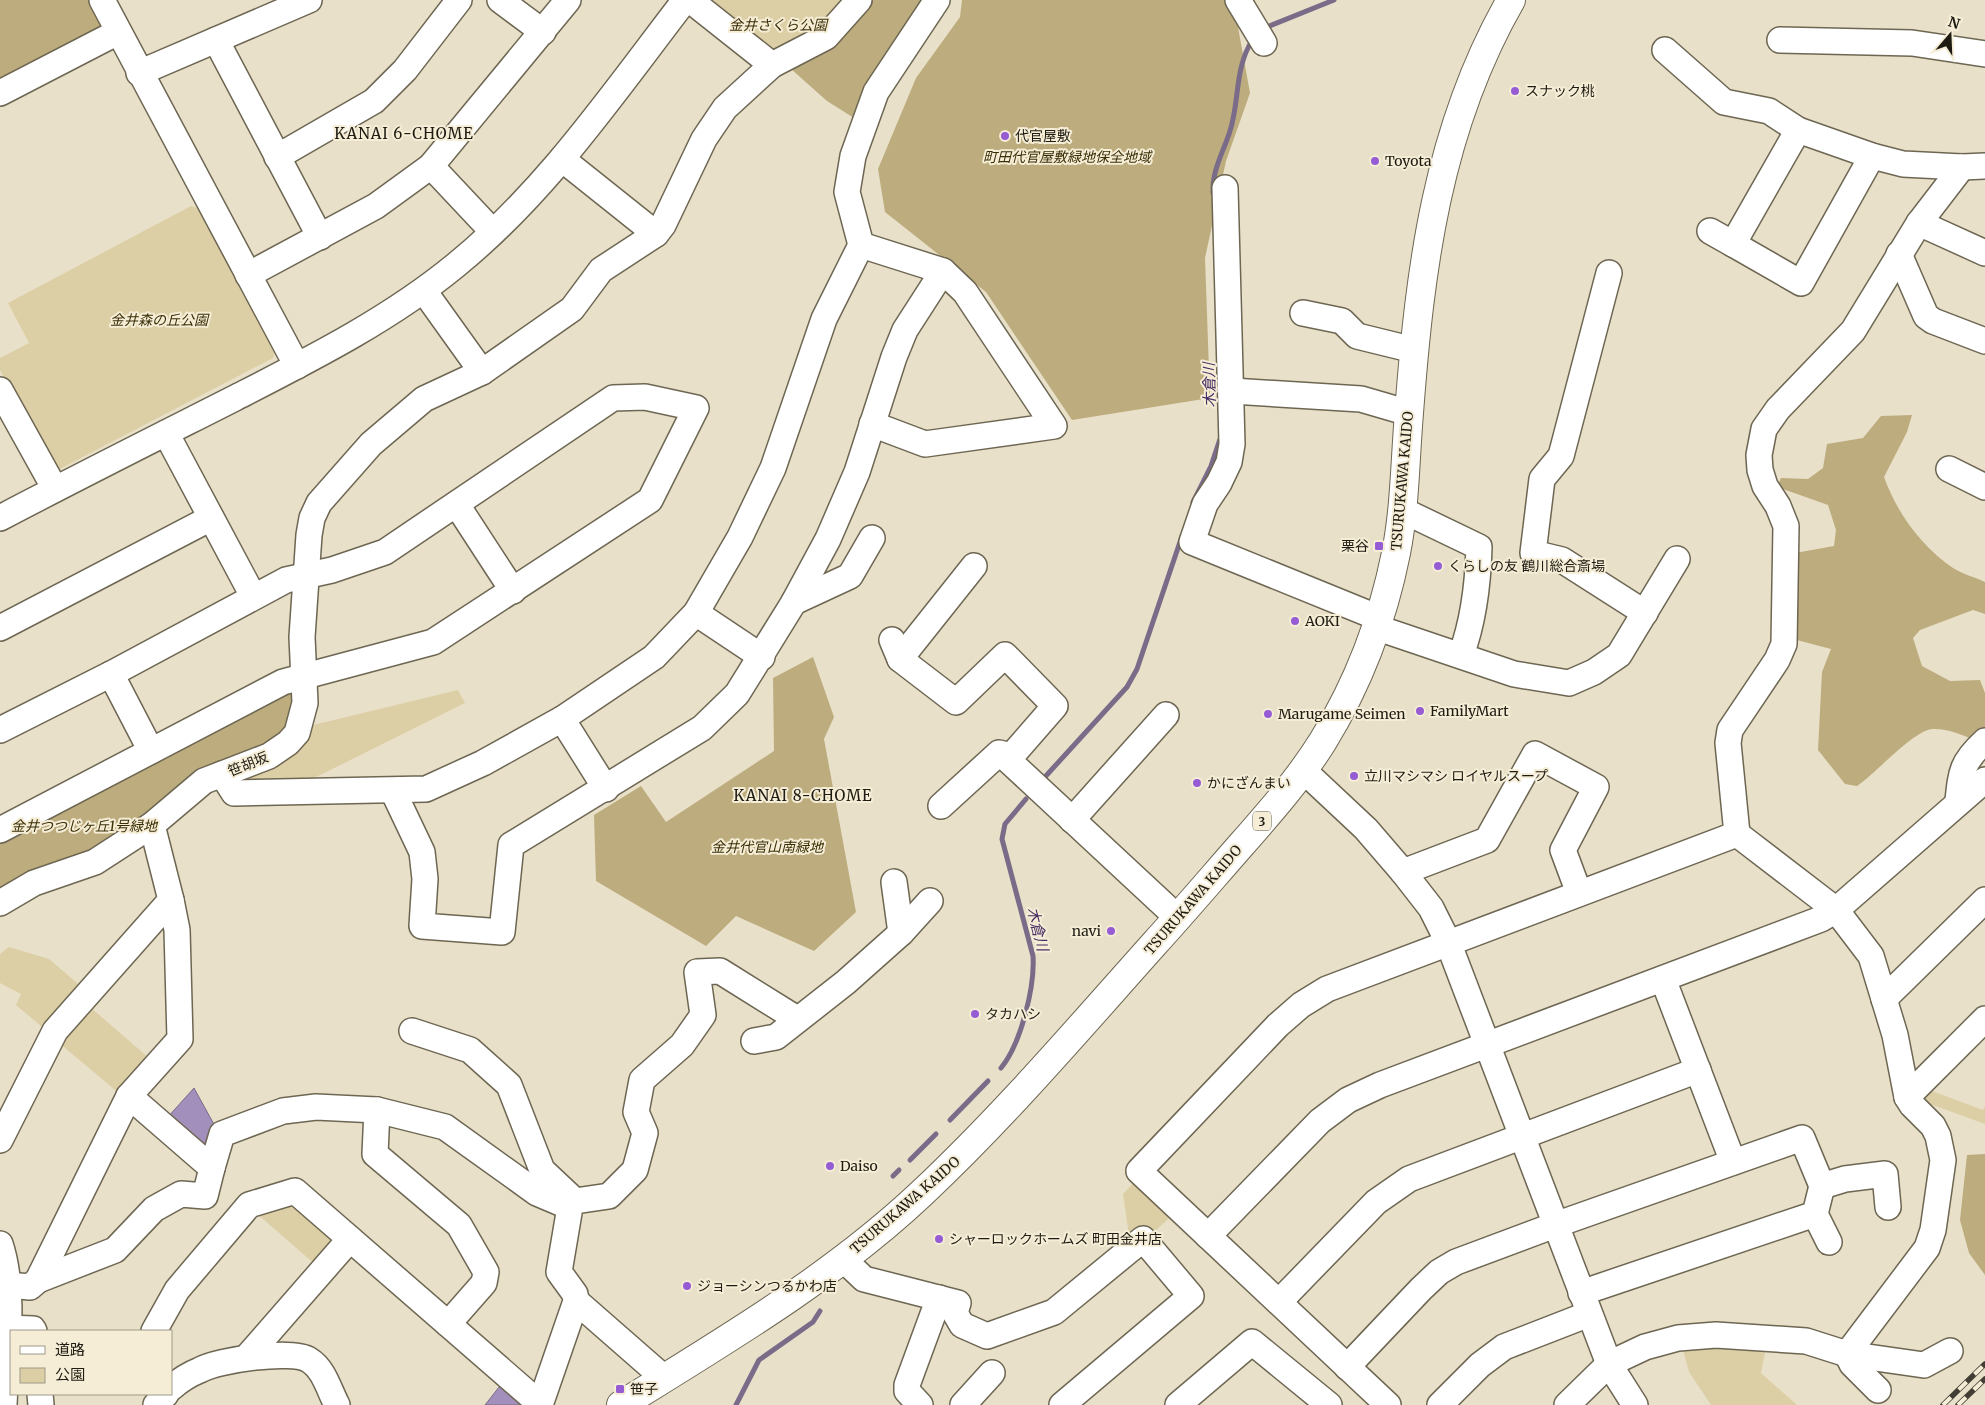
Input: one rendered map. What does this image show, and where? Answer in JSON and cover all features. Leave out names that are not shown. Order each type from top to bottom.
[{"type":"main road","name":"TSURUKAWA KAIDO","points":[[621,1405],[843,1258],[920,1195],[1017,1098],[1178,918],[1279,802],[1322,742],[1350,690],[1377,622],[1396,551],[1402,510],[1414,350],[1426,247],[1435,200],[1448,151],[1477,72],[1497,25],[1511,0]]},
{"type":"street","points":[[102,0],[139,73],[297,366]]},
{"type":"street","points":[[139,73],[309,0]]},
{"type":"street","points":[[277,156],[374,100],[405,70],[459,0]]},
{"type":"street","points":[[500,0],[543,32]]},
{"type":"street","points":[[248,275],[376,206],[431,166],[568,0]]},
{"type":"street","points":[[0,518],[297,366],[424,291],[493,232],[562,159],[685,0]]},
{"type":"street","points":[[690,0],[772,65]]},
{"type":"street","points":[[562,159],[656,234],[704,139],[725,108],[772,65],[826,37],[859,0]]},
{"type":"street","points":[[222,774],[234,793],[393,792],[426,789],[483,763],[562,719],[654,657],[696,613],[740,537],[773,468],[824,319],[861,245],[847,192],[853,156],[876,92],[937,0]]},
{"type":"street","points":[[1244,9],[1264,43]]},
{"type":"street","points":[[0,93],[118,32]]},
{"type":"street","points":[[216,40],[320,237]]},
{"type":"street","points":[[1780,40],[1912,43],[1985,54]]},
{"type":"street","points":[[1665,50],[1724,102],[1769,111],[1798,130],[1872,156],[1903,164],[1973,167]]},
{"type":"street","points":[[1733,244],[1798,130]]},
{"type":"street","points":[[1710,231],[1801,283],[1872,156]]},
{"type":"street","points":[[431,166],[493,232]]},
{"type":"street","points":[[1847,1354],[1927,1248],[1933,1230],[1943,1160],[1938,1136],[1933,1126],[1907,1097],[1894,1035],[1870,956],[1836,910],[1737,834],[1728,743],[1730,730],[1776,660],[1784,644],[1786,526],[1778,506],[1765,486],[1758,455],[1764,429],[1778,409],[1853,331],[1919,223],[1973,167]]},
{"type":"street","points":[[1224,188],[1232,391],[1232,444],[1229,462],[1220,483],[1205,504],[1192,542],[1461,656],[1514,674],[1569,683],[1594,672],[1619,655],[1677,559]]},
{"type":"street","points":[[1919,223],[1985,253]]},
{"type":"street","name":"笹胡坂","points":[[0,903],[34,883],[95,862],[152,825],[204,781],[269,756],[288,743],[297,733],[304,703],[302,637],[309,535],[312,518],[319,503],[371,444],[424,400],[482,372],[572,309],[601,270],[656,234]]},
{"type":"street","points":[[861,245],[943,271],[964,292],[1054,426],[925,444],[872,424]]},
{"type":"street","points":[[1899,254],[1926,316],[1933,321],[1985,341]]},
{"type":"street","points":[[393,792],[422,852],[425,879],[422,926],[502,932],[511,845],[606,789],[702,728],[737,694],[762,657],[828,539],[857,472],[905,330],[943,271]]},
{"type":"street","points":[[1609,273],[1561,456],[1542,479],[1533,553],[1562,560],[1645,613]]},
{"type":"street","points":[[424,291],[482,372]]},
{"type":"street","points":[[1303,313],[1336,310],[1342,321],[1358,336],[1414,350]]},
{"type":"street","points":[[1232,391],[1361,399],[1409,413]]},
{"type":"street","points":[[0,830],[283,682],[303,675],[433,642],[650,500],[696,408],[645,397],[613,398],[385,552],[332,570],[286,580],[253,596],[111,674],[2,726]]},
{"type":"street","points":[[2,398],[55,489]]},
{"type":"street","points":[[166,433],[253,596]]},
{"type":"street","points":[[1949,469],[1985,486]]},
{"type":"street","points":[[457,505],[513,591]]},
{"type":"street","points":[[1402,510],[1478,547],[1478,583],[1471,628],[1461,656]]},
{"type":"street","points":[[0,628],[211,518]]},
{"type":"street","points":[[794,602],[850,576],[872,538]]},
{"type":"street","points":[[971,578],[896,649],[956,702],[1005,654],[1055,706],[1008,760],[1178,918]]},
{"type":"street","points":[[696,613],[762,657]]},
{"type":"street","points":[[111,674],[151,750]]},
{"type":"street","points":[[1072,820],[1166,715]]},
{"type":"street","points":[[562,719],[606,789]]},
{"type":"street","points":[[1958,801],[1961,770],[1975,750],[1985,741]]},
{"type":"street","points":[[942,806],[999,754],[1011,756]]},
{"type":"street","points":[[1403,872],[1487,840],[1535,754],[1596,787],[1563,850],[1579,893]]},
{"type":"street","points":[[1303,770],[1366,829],[1431,908],[1448,942],[1609,1364],[1635,1405]]},
{"type":"street","points":[[1208,1236],[1320,1120],[1348,1100],[1380,1085],[1821,919],[1836,910],[1958,801],[1985,780]]},
{"type":"street","points":[[38,1280],[129,1096],[180,1039],[177,930],[152,825]]},
{"type":"street","points":[[1388,1405],[1139,1171],[1278,1025],[1301,1005],[1327,989],[1737,834]]},
{"type":"street","points":[[894,882],[902,933]]},
{"type":"street","points":[[0,1140],[55,1031],[171,900]]},
{"type":"street","points":[[1884,999],[1985,900]]},
{"type":"street","points":[[754,1041],[776,1037],[846,982],[902,933],[930,901]]},
{"type":"street","points":[[8,1285],[30,1287],[38,1280],[114,1250],[154,1209],[181,1194],[204,1196],[222,1134],[282,1111],[316,1107],[377,1110],[445,1127],[537,1193],[572,1204],[609,1196],[635,1170],[645,1132],[636,1112],[642,1080],[682,1045],[703,1014],[697,972],[720,971],[797,1019]]},
{"type":"street","points":[[1663,979],[1733,1162]]},
{"type":"street","points":[[1907,1097],[1985,1019]]},
{"type":"street","points":[[412,1031],[470,1050],[509,1085],[542,1170],[572,1204]]},
{"type":"street","points":[[1279,1302],[1376,1202],[1409,1179],[1698,1070]]},
{"type":"street","points":[[129,1096],[212,1168]]},
{"type":"street","points":[[377,1110],[375,1154],[459,1225],[486,1272],[484,1283],[448,1324]]},
{"type":"street","points":[[1347,1367],[1439,1272],[1456,1262],[1555,1224],[1802,1138],[1822,1186],[1815,1214],[1829,1242]]},
{"type":"street","points":[[1822,1186],[1845,1178],[1885,1174],[1888,1207]]},
{"type":"street","points":[[155,1330],[177,1290],[249,1205],[295,1191],[540,1405],[576,1301],[575,1294],[559,1272],[572,1204]]},
{"type":"street","points":[[1440,1405],[1480,1364],[1504,1347],[1585,1304],[1815,1214]]},
{"type":"street","points":[[247,1357],[350,1239]]},
{"type":"street","points":[[843,1258],[864,1280],[958,1303],[956,1313],[962,1325],[987,1336],[1054,1312],[1143,1239],[1169,1258],[1191,1296],[1062,1405]]},
{"type":"street","points":[[0,1244],[7,1264],[8,1285],[4,1405]]},
{"type":"street","points":[[913,1403],[906,1385],[939,1298]]},
{"type":"street","points":[[576,1301],[664,1378]]},
{"type":"street","points":[[7,1328],[34,1330]]},
{"type":"street","points":[[1567,1405],[1609,1364],[1645,1347],[1678,1338],[1716,1335],[1806,1341],[1847,1354],[1924,1365],[1950,1351]]},
{"type":"street","points":[[1192,1401],[1252,1342],[1329,1405]]},
{"type":"street","points":[[1847,1354],[1852,1364],[1878,1390]]},
{"type":"street","points":[[172,1389],[201,1369],[247,1357],[282,1356],[307,1359],[319,1368],[336,1405]]},
{"type":"street","points":[[963,1405],[992,1373]]},
{"type":"green space","points":[[0,0],[93,0],[104,20],[100,32],[0,84]]},
{"type":"green space","name":"金井さくら公園","points":[[708,0],[848,0],[817,33],[780,52],[767,49]]},
{"type":"green space","points":[[872,0],[924,0],[854,118],[827,101],[791,69],[835,45]]},
{"type":"green space","name":"町田代官屋敷緑地保全地域","points":[[962,0],[1224,0],[1236,16],[1250,93],[1226,161],[1205,258],[1210,398],[1072,420],[986,292],[885,212],[878,169],[916,78],[960,17]]},
{"type":"green space","name":"金井森の丘公園","points":[[191,206],[201,209],[275,351],[273,358],[58,470],[51,466],[0,370],[0,358],[29,343],[8,303]]},
{"type":"green space","points":[[1912,415],[1907,432],[1884,477],[1889,490],[1911,528],[1931,550],[1957,570],[1985,582],[1985,614],[1973,610],[1920,630],[1913,638],[1922,666],[1950,681],[1980,680],[1985,693],[1985,731],[1974,740],[1943,729],[1932,729],[1924,732],[1905,745],[1857,786],[1845,784],[1818,750],[1822,672],[1831,649],[1793,639],[1795,553],[1834,546],[1836,530],[1828,505],[1777,487],[1781,478],[1808,479],[1823,468],[1827,444],[1863,438],[1881,416]]},
{"type":"green space","name":"金井代官山南緑地","points":[[813,657],[834,717],[824,739],[856,912],[814,951],[736,916],[706,946],[596,881],[594,815],[641,786],[666,822],[774,751],[773,678]]},
{"type":"green space","name":"金井つつじヶ丘1号緑地","points":[[287,688],[293,692],[295,701],[288,731],[92,852],[0,895],[0,839]]},
{"type":"green space","points":[[458,690],[465,703],[296,787],[243,788],[241,775],[309,726]]},
{"type":"green space","points":[[9,947],[49,959],[84,989],[47,1031],[16,1005],[21,994],[0,983],[0,954]]},
{"type":"green space","points":[[90,1007],[150,1059],[121,1095],[58,1042]]},
{"type":"green space","points":[[1924,1088],[1983,1110],[1985,1106],[1985,1124],[1919,1100]]},
{"type":"green space","points":[[1985,1154],[1985,1275],[1969,1253],[1960,1220],[1967,1155]]},
{"type":"green space","points":[[1136,1180],[1173,1215],[1148,1237],[1130,1243],[1123,1194]]},
{"type":"green space","points":[[285,1203],[298,1205],[341,1241],[317,1266],[255,1212]]},
{"type":"green space","points":[[1682,1346],[1766,1348],[1761,1373],[1797,1405],[1711,1405],[1689,1372]]},
{"type":"shaded area","points":[[194,1088],[216,1128],[209,1149],[167,1118]]},
{"type":"shaded area","points":[[503,1382],[528,1405],[485,1405]]},
{"type":"waterway","name":"木倉川","points":[[1262,29],[1334,0]]},
{"type":"waterway","name":"木倉川","points":[[1213,193],[1216,169],[1233,119],[1243,61],[1253,39]]},
{"type":"waterway","name":"木倉川","points":[[1193,502],[1211,466],[1220,439]]},
{"type":"waterway","name":"木倉川","points":[[1044,778],[1127,687],[1137,669],[1182,536]]},
{"type":"waterway","name":"木倉川","points":[[1001,1068],[1015,1045],[1032,983],[1033,956],[1002,839],[1005,824],[1026,799]]},
{"type":"waterway","name":"木倉川","points":[[950,1120],[988,1081]]},
{"type":"waterway","name":"木倉川","points":[[910,1160],[936,1134]]},
{"type":"waterway","name":"木倉川","points":[[893,1176],[899,1170]]},
{"type":"waterway","points":[[736,1405],[759,1360],[813,1322],[820,1311]]},
{"type":"railway","points":[[1943,1405],[1985,1364]]},
{"type":"railway","points":[[1958,1405],[1985,1379]]},
{"type":"place","name":"スナック桃","points":[[1515,91]]},
{"type":"place","name":"代官屋敷","points":[[1005,136]]},
{"type":"place","name":"Toyota","points":[[1375,161]]},
{"type":"place","name":"栗谷","points":[[1379,546]]},
{"type":"place","name":"くらしの友 鶴川総合斎場","points":[[1438,566]]},
{"type":"place","name":"AOKI","points":[[1295,621]]},
{"type":"place","name":"FamilyMart","points":[[1420,711]]},
{"type":"place","name":"Marugame Seimen","points":[[1268,714]]},
{"type":"place","name":"立川マシマシ ロイヤルスープ","points":[[1354,776]]},
{"type":"place","name":"かにざんまい","points":[[1197,783]]},
{"type":"place","name":"navi","points":[[1111,931]]},
{"type":"place","name":"タカハシ","points":[[975,1014]]},
{"type":"place","name":"Daiso","points":[[830,1166]]},
{"type":"place","name":"シャーロックホームズ 町田金井店","points":[[939,1239]]},
{"type":"place","name":"ジョーシンつるかわ店","points":[[687,1286]]},
{"type":"place","name":"笹子","points":[[620,1389]]},
{"type":"district","name":"KANAI 6-CHOME","points":[[404,133]]},
{"type":"district","name":"KANAI 8-CHOME","points":[[803,795]]}]
